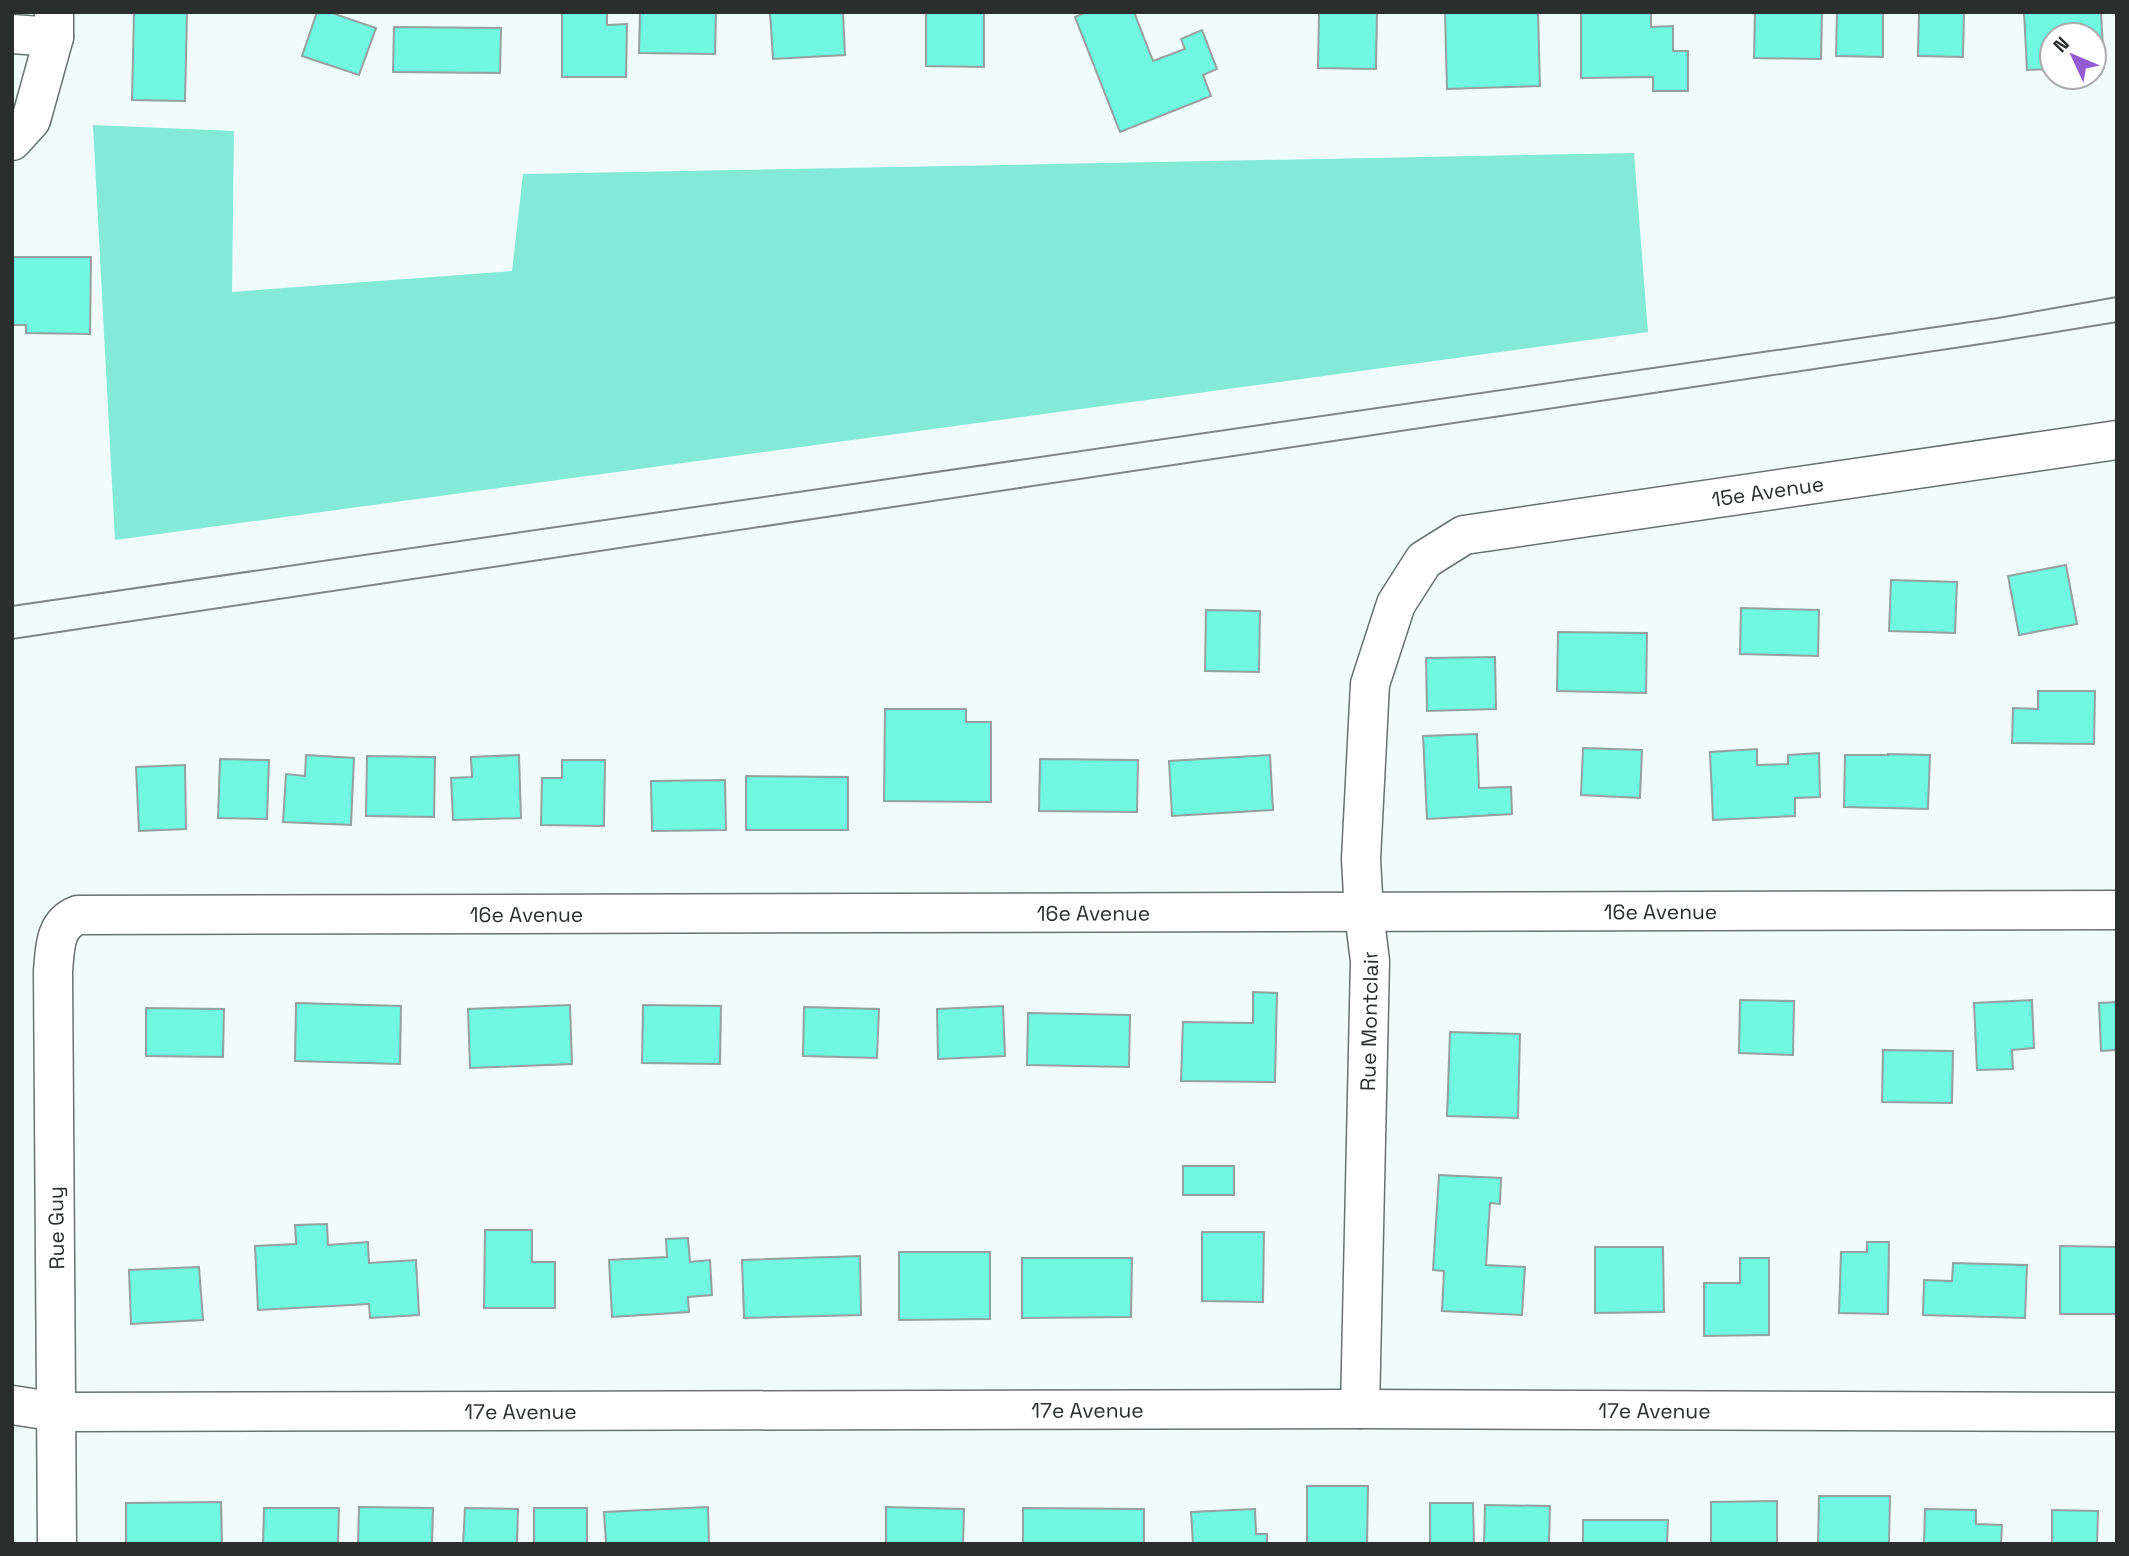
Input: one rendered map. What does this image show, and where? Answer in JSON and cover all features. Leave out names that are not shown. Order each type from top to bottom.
[{"type":"street","points":[[12,34],[54,25],[31,120],[12,141]]},
{"type":"street","name":"15e Avenue","points":[[1424,559],[1464,535],[2117,440]]},
{"type":"street","name":"Rue Montclair","points":[[1360,1409],[1370,961],[1361,859],[1370,684],[1396,604],[1424,559]]},
{"type":"street","name":"16e Avenue","points":[[70,918],[86,914],[118,913],[2117,910]]},
{"type":"street","name":"Rue Guy","points":[[57,1544],[53,971],[57,938],[64,921],[70,918]]},
{"type":"street","name":"17e Avenue","points":[[12,1405],[58,1412],[1360,1409],[2117,1412]]},
{"type":"green space","points":[[93,125],[234,131],[232,292],[512,271],[523,174],[1634,153],[1648,332],[115,540]]},
{"type":"building","points":[[134,12],[187,12],[185,101],[132,100]]},
{"type":"building","points":[[317,12],[329,12],[376,28],[359,75],[302,56]]},
{"type":"building","points":[[562,12],[607,12],[607,25],[627,24],[626,77],[562,77]]},
{"type":"building","points":[[640,12],[716,12],[715,54],[639,53]]},
{"type":"building","points":[[770,12],[843,12],[845,55],[773,59]]},
{"type":"building","points":[[926,12],[984,12],[984,67],[926,66]]},
{"type":"building","points":[[1087,12],[1134,12],[1153,61],[1185,49],[1181,39],[1202,30],[1217,69],[1203,75],[1211,96],[1120,132],[1075,17]]},
{"type":"building","points":[[1319,12],[1377,12],[1376,69],[1318,68]]},
{"type":"building","points":[[1445,12],[1538,12],[1540,86],[1447,89]]},
{"type":"building","points":[[1581,12],[1651,12],[1651,27],[1673,26],[1673,51],[1688,51],[1688,91],[1653,91],[1653,77],[1581,78]]},
{"type":"building","points":[[1755,12],[1822,12],[1821,59],[1754,58]]},
{"type":"building","points":[[1837,12],[1883,12],[1883,57],[1836,56]]},
{"type":"building","points":[[1919,12],[1964,12],[1963,57],[1918,56]]},
{"type":"building","points":[[2024,12],[2101,12],[2102,21],[2038,21],[2038,70],[2027,70]]},
{"type":"building","points":[[394,27],[501,28],[500,73],[393,72]]},
{"type":"building","points":[[12,257],[91,257],[90,334],[26,333],[26,325],[12,325]]},
{"type":"building","points":[[2066,565],[2077,624],[2019,635],[2008,576]]},
{"type":"building","points":[[1891,580],[1957,582],[1955,633],[1889,631]]},
{"type":"building","points":[[1741,608],[1819,610],[1818,656],[1740,654]]},
{"type":"building","points":[[1206,610],[1260,611],[1259,672],[1205,671]]},
{"type":"building","points":[[1558,632],[1647,633],[1646,693],[1557,691]]},
{"type":"building","points":[[1495,657],[1496,709],[1427,711],[1426,658]]},
{"type":"building","points":[[2038,691],[2095,691],[2094,744],[2012,743],[2013,708],[2038,709]]},
{"type":"building","points":[[885,709],[966,709],[966,722],[991,722],[991,802],[884,801]]},
{"type":"building","points":[[1477,734],[1479,788],[1511,787],[1512,814],[1427,819],[1423,736]]},
{"type":"building","points":[[1583,748],[1642,750],[1640,798],[1581,795]]},
{"type":"building","points":[[1757,749],[1757,765],[1788,764],[1788,755],[1819,753],[1820,797],[1795,798],[1795,816],[1713,820],[1710,752]]},
{"type":"building","points":[[306,755],[354,758],[351,825],[283,822],[286,774],[305,776]]},
{"type":"building","points":[[519,755],[521,818],[453,820],[451,778],[472,777],[471,757]]},
{"type":"building","points":[[1270,755],[1273,810],[1172,816],[1169,761]]},
{"type":"building","points":[[1845,755],[1930,755],[1928,809],[1844,807]]},
{"type":"building","points":[[367,756],[435,757],[434,817],[366,816]]},
{"type":"building","points":[[220,759],[269,760],[267,819],[218,818]]},
{"type":"building","points":[[1040,759],[1138,760],[1137,812],[1039,811]]},
{"type":"building","points":[[562,760],[605,760],[604,826],[541,825],[542,778],[562,778]]},
{"type":"building","points":[[185,765],[186,829],[139,831],[136,767]]},
{"type":"building","points":[[746,776],[848,777],[848,830],[746,830]]},
{"type":"building","points":[[725,780],[726,830],[652,831],[651,781]]},
{"type":"building","points":[[1253,992],[1277,993],[1275,1082],[1181,1081],[1183,1022],[1253,1023]]},
{"type":"building","points":[[1740,1000],[1794,1001],[1793,1055],[1739,1053]]},
{"type":"building","points":[[2032,1000],[2034,1048],[2012,1050],[2013,1069],[1977,1070],[1974,1003]]},
{"type":"building","points":[[2117,1002],[2117,1050],[2101,1051],[2099,1003]]},
{"type":"building","points":[[296,1003],[401,1006],[400,1064],[295,1061]]},
{"type":"building","points":[[570,1005],[572,1064],[470,1068],[468,1009]]},
{"type":"building","points":[[643,1005],[721,1006],[720,1064],[642,1063]]},
{"type":"building","points":[[1003,1006],[1005,1056],[938,1059],[937,1009]]},
{"type":"building","points":[[804,1007],[879,1009],[877,1058],[803,1056]]},
{"type":"building","points":[[146,1008],[224,1009],[223,1057],[146,1056]]},
{"type":"building","points":[[1028,1013],[1130,1015],[1129,1067],[1027,1065]]},
{"type":"building","points":[[1450,1032],[1520,1034],[1518,1118],[1447,1116]]},
{"type":"building","points":[[1883,1050],[1953,1051],[1952,1103],[1882,1102]]},
{"type":"building","points":[[1183,1166],[1234,1166],[1234,1195],[1183,1195]]},
{"type":"building","points":[[1439,1175],[1501,1178],[1500,1204],[1490,1203],[1486,1265],[1525,1267],[1522,1315],[1442,1311],[1444,1271],[1433,1270]]},
{"type":"building","points":[[327,1224],[328,1245],[368,1242],[369,1263],[416,1260],[419,1315],[370,1318],[369,1304],[258,1310],[255,1246],[296,1244],[295,1225]]},
{"type":"building","points":[[485,1230],[532,1230],[532,1262],[555,1262],[555,1308],[484,1308]]},
{"type":"building","points":[[1202,1232],[1264,1232],[1263,1302],[1202,1301]]},
{"type":"building","points":[[688,1238],[690,1262],[710,1260],[712,1295],[688,1297],[689,1312],[612,1317],[609,1260],[667,1257],[666,1239]]},
{"type":"building","points":[[1867,1242],[1889,1242],[1888,1314],[1839,1313],[1841,1252],[1867,1252]]},
{"type":"building","points":[[2060,1246],[2117,1247],[2117,1314],[2060,1314]]},
{"type":"building","points":[[1595,1247],[1663,1247],[1664,1312],[1595,1313]]},
{"type":"building","points":[[899,1252],[990,1252],[990,1319],[899,1320]]},
{"type":"building","points":[[860,1256],[861,1315],[744,1318],[742,1260]]},
{"type":"building","points":[[1022,1258],[1132,1258],[1131,1317],[1022,1318]]},
{"type":"building","points":[[1740,1258],[1769,1258],[1769,1335],[1704,1336],[1704,1283],[1740,1283]]},
{"type":"building","points":[[1953,1263],[2027,1265],[2025,1318],[1923,1315],[1924,1280],[1952,1281]]},
{"type":"building","points":[[199,1267],[203,1320],[131,1324],[129,1270]]},
{"type":"building","points":[[1307,1486],[1368,1486],[1367,1544],[1307,1544]]},
{"type":"building","points":[[1819,1496],[1890,1496],[1889,1544],[1818,1544]]},
{"type":"building","points":[[1777,1501],[1777,1544],[1711,1544],[1711,1502]]},
{"type":"building","points":[[221,1502],[222,1544],[126,1544],[126,1503]]},
{"type":"building","points":[[1430,1503],[1473,1503],[1474,1544],[1430,1544]]},
{"type":"building","points":[[1485,1505],[1550,1506],[1549,1544],[1484,1544]]},
{"type":"building","points":[[359,1507],[433,1508],[432,1544],[358,1544]]},
{"type":"building","points":[[708,1507],[709,1544],[606,1544],[604,1512]]},
{"type":"building","points":[[886,1507],[964,1509],[963,1544],[886,1544]]},
{"type":"building","points":[[264,1508],[339,1508],[338,1544],[263,1544]]},
{"type":"building","points":[[465,1508],[518,1509],[517,1544],[463,1544]]},
{"type":"building","points":[[534,1508],[587,1508],[587,1544],[534,1544]]},
{"type":"building","points":[[1023,1508],[1144,1509],[1144,1544],[1023,1544]]},
{"type":"building","points":[[1255,1509],[1256,1534],[1267,1534],[1267,1544],[1193,1544],[1191,1512]]},
{"type":"building","points":[[1925,1509],[1976,1510],[1976,1524],[2002,1525],[2001,1544],[1924,1544]]},
{"type":"building","points":[[2052,1510],[2098,1511],[2097,1544],[2052,1544]]},
{"type":"building","points":[[1583,1520],[1668,1520],[1667,1544],[1583,1544]]},
{"type":"tram line","points":[[12,606],[1998,318],[2117,297]]},
{"type":"tram line","points":[[12,639],[2117,322]]}]
